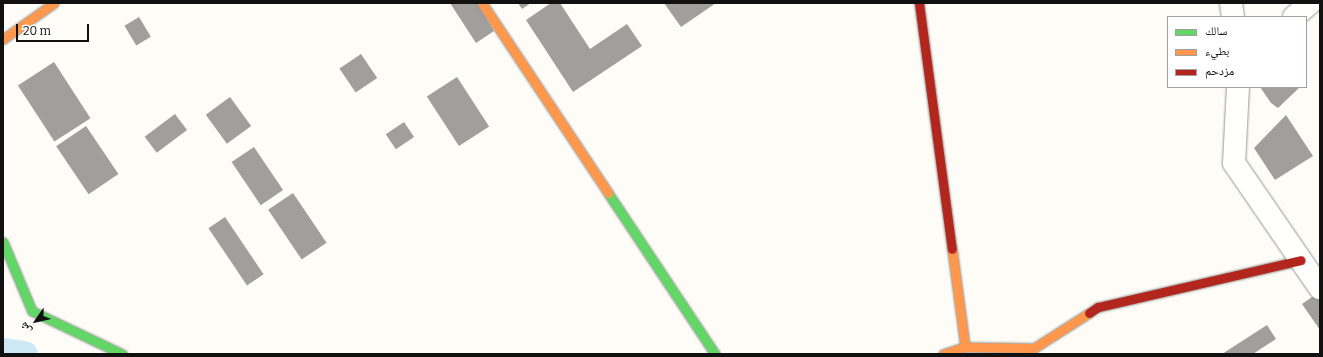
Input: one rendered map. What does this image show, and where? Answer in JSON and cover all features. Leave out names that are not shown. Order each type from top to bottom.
[{"type":"street","points":[[3,39],[54,3]]},
{"type":"street","points":[[482,3],[715,354]]},
{"type":"street","points":[[919,3],[966,347]]},
{"type":"street","points":[[1231,3],[1233,16]]},
{"type":"street","points":[[1295,16],[1310,3]]},
{"type":"street","points":[[1238,88],[1234,163],[1320,288]]},
{"type":"street","points":[[3,242],[32,310],[122,354]]},
{"type":"street","points":[[943,354],[966,347],[1034,348],[1098,308],[1301,260]]},
{"type":"building","points":[[450,3],[477,3],[494,31],[476,43]]},
{"type":"building","points":[[518,3],[531,3],[522,9]]},
{"type":"building","points":[[551,3],[560,3],[590,49],[627,24],[642,46],[573,92],[526,20]]},
{"type":"building","points":[[664,3],[716,3],[681,27]]},
{"type":"building","points":[[139,17],[151,37],[136,45],[124,26]]},
{"type":"building","points":[[361,54],[377,78],[356,93],[339,69]]},
{"type":"building","points":[[54,62],[90,118],[54,142],[18,85]]},
{"type":"building","points":[[457,77],[489,126],[459,146],[427,97]]},
{"type":"building","points":[[1261,88],[1299,88],[1278,108],[1271,103]]},
{"type":"building","points":[[230,97],[251,126],[227,144],[206,115]]},
{"type":"building","points":[[175,114],[187,130],[157,153],[145,137]]},
{"type":"building","points":[[1286,115],[1313,156],[1275,180],[1254,148]]},
{"type":"building","points":[[404,122],[414,137],[396,149],[386,134]]},
{"type":"building","points":[[86,126],[118,174],[89,194],[56,146]]},
{"type":"building","points":[[254,147],[283,190],[261,205],[232,162]]},
{"type":"building","points":[[293,193],[327,243],[302,260],[268,210]]},
{"type":"building","points":[[225,217],[264,274],[247,285],[208,228]]},
{"type":"building","points":[[1319,292],[1320,293],[1320,330],[1302,304]]},
{"type":"building","points":[[1267,325],[1276,339],[1253,354],[1222,354]]},
{"type":"waterway","points":[[3,351],[25,354]]},
{"type":"traffic: fast","points":[[608,193],[715,354]]},
{"type":"traffic: fast","points":[[3,242],[32,311],[122,354]]},
{"type":"traffic: slow","points":[[3,39],[54,3]]},
{"type":"traffic: slow","points":[[482,3],[608,193]]},
{"type":"traffic: slow","points":[[952,249],[965,347]]},
{"type":"traffic: slow","points":[[943,354],[965,347],[1034,348],[1089,313]]},
{"type":"traffic: jam","points":[[919,3],[952,249]]},
{"type":"traffic: jam","points":[[1089,313],[1098,307],[1301,260]]}]
